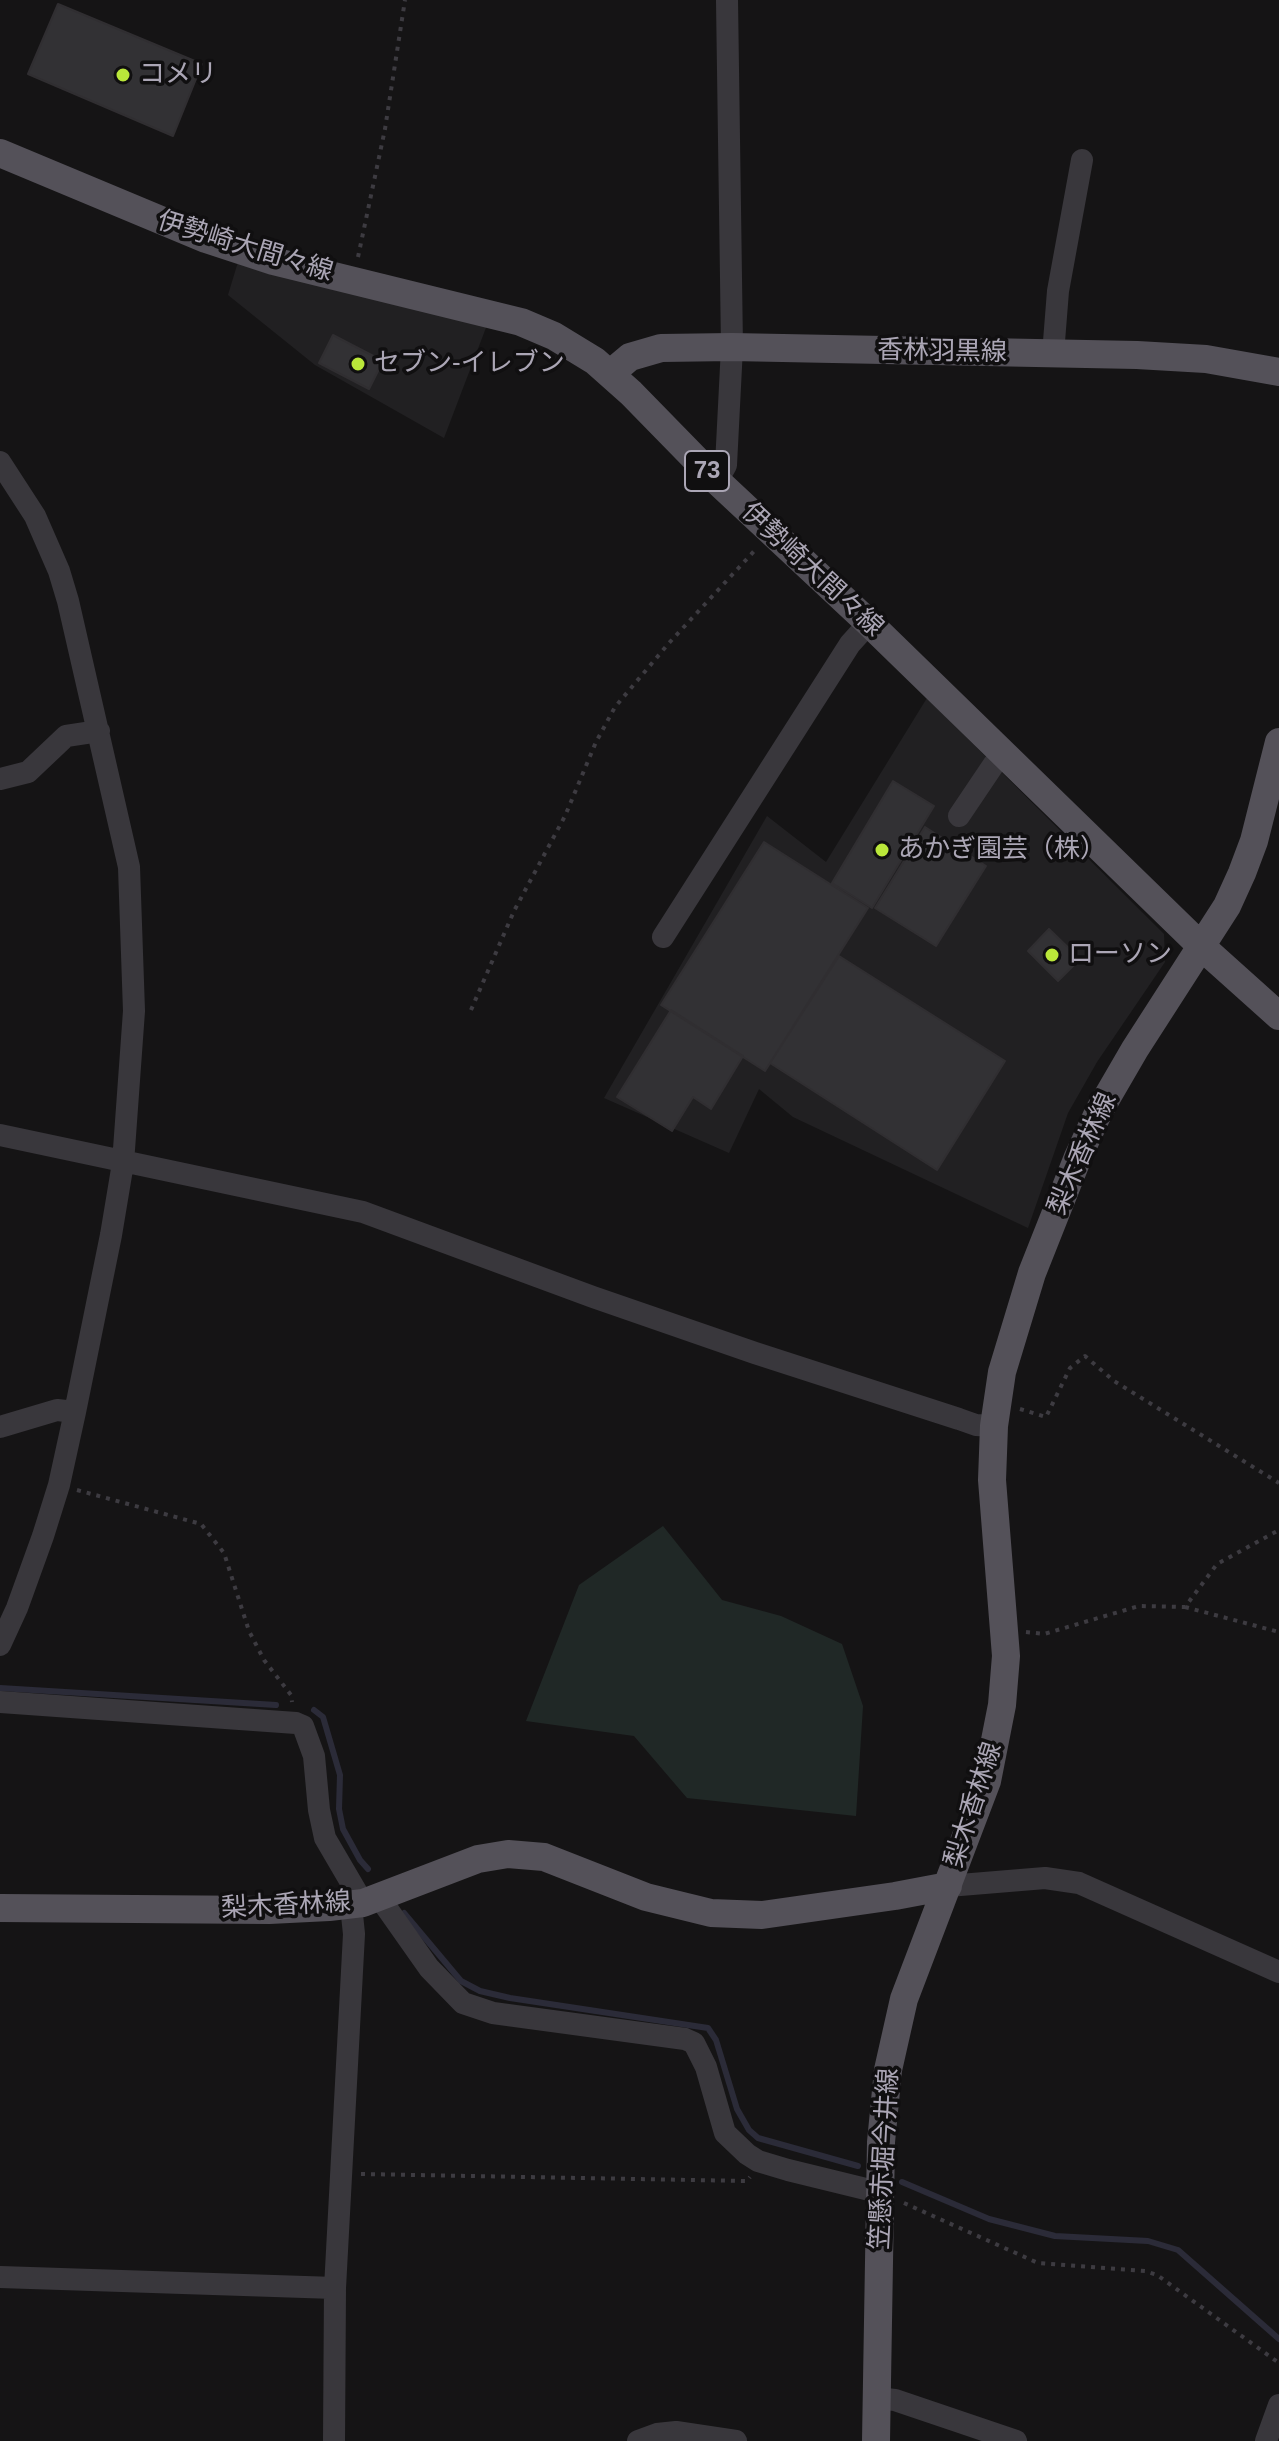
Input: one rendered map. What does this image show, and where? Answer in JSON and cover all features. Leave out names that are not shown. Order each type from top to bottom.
[{"type":"main road","name":"伊勢崎大間々線","points":[[0,153],[206,239],[273,261],[521,322],[575,348],[611,373],[717,481],[869,623],[1202,947],[1279,1016]]},
{"type":"main road","name":"香林羽黒線","points":[[611,373],[630,357],[661,348],[732,347],[1206,359],[1279,372]]},
{"type":"main road","points":[[1202,947],[1227,906],[1254,841],[1279,742]]},
{"type":"main road","name":"梨木香林線","points":[[0,1908],[269,1910],[364,1901],[478,1859],[508,1854],[544,1857],[646,1897],[696,1911],[727,1915],[762,1915],[948,1886],[987,1781],[997,1739],[1005,1680],[992,1480],[995,1414],[1002,1372],[1018,1315],[1078,1157],[1113,1085],[1202,947]]},
{"type":"main road","name":"笠懸赤堀今井線","points":[[876,2441],[884,2096],[896,2029],[908,1988],[948,1886]]},
{"type":"street","points":[[717,481],[726,469],[732,347],[727,0]]},
{"type":"street","points":[[1053,354],[1058,291],[1082,160]]},
{"type":"street","points":[[0,462],[35,516],[59,571],[99,731],[132,884],[134,1011],[123,1163],[75,1412],[59,1485],[28,1580],[0,1645]]},
{"type":"street","points":[[663,937],[850,644],[869,623]]},
{"type":"street","points":[[0,779],[28,772],[66,736],[99,731]]},
{"type":"street","points":[[959,816],[1004,754]]},
{"type":"street","points":[[0,1135],[363,1212],[593,1297],[976,1425],[995,1414]]},
{"type":"street","points":[[0,1427],[57,1410],[75,1412]]},
{"type":"street","points":[[0,1702],[296,1723],[303,1726],[314,1756],[325,1838],[364,1901],[463,2003],[493,2013],[685,2039],[694,2043],[706,2067],[725,2133],[758,2161],[882,2193]]},
{"type":"street","points":[[948,1886],[1045,1878],[1079,1883],[1279,1972]]},
{"type":"street","points":[[334,2441],[335,2288],[354,1934],[364,1901]]},
{"type":"street","points":[[0,2277],[335,2288]]},
{"type":"street","points":[[876,2398],[895,2400],[1016,2441]]},
{"type":"street","points":[[1266,2441],[1279,2405]]},
{"type":"street","points":[[638,2441],[657,2434],[676,2432],[736,2441]]},
{"type":"path","points":[[353,280],[385,129],[405,0]]},
{"type":"path","points":[[471,1010],[514,911],[565,816],[596,742],[615,707],[669,643],[772,532]]},
{"type":"path","points":[[995,1414],[1046,1417],[1070,1368],[1085,1356],[1114,1381],[1279,1483]]},
{"type":"path","points":[[59,1485],[201,1524],[224,1553],[249,1631],[264,1660],[291,1695],[296,1723]]},
{"type":"path","points":[[1185,1607],[1217,1564],[1279,1530]]},
{"type":"path","points":[[1004,1631],[1044,1634],[1139,1606],[1185,1607],[1279,1632]]},
{"type":"path","points":[[341,2174],[747,2181],[758,2161]]},
{"type":"path","points":[[882,2193],[1038,2263],[1145,2271],[1157,2275],[1279,2363]]},
{"type":"shaded area","points":[[238,262],[487,325],[444,438],[315,365],[228,295]]},
{"type":"shaded area","points":[[927,698],[1164,934],[1165,962],[1097,1062],[1068,1113],[1028,1228],[793,1117],[759,1089],[729,1153],[604,1098],[767,816],[826,862]]},
{"type":"shaded area","points":[[663,1526],[722,1600],[781,1616],[842,1644],[863,1706],[856,1816],[687,1798],[634,1736],[526,1721],[579,1585]]},
{"type":"building","points":[[58,4],[202,64],[173,136],[28,74]]},
{"type":"building","points":[[333,335],[383,361],[369,389],[319,363]]},
{"type":"building","points":[[893,781],[934,806],[872,908],[832,883]]},
{"type":"building","points":[[925,827],[986,866],[936,946],[875,908]]},
{"type":"building","points":[[764,842],[868,908],[765,1071],[661,1005]]},
{"type":"building","points":[[1049,929],[1080,959],[1058,981],[1028,951]]},
{"type":"building","points":[[839,956],[1005,1061],[937,1170],[770,1063]]},
{"type":"building","points":[[671,1010],[743,1056],[711,1109],[693,1097],[672,1131],[617,1097]]},
{"type":"waterway","points":[[0,1688],[276,1705]]},
{"type":"waterway","points":[[314,1710],[323,1717],[340,1775],[339,1809],[343,1829],[368,1869]]},
{"type":"waterway","points":[[404,1913],[461,1981],[480,1991],[708,2028],[716,2040],[737,2109],[749,2130],[758,2138],[858,2166]]},
{"type":"waterway","points":[[902,2182],[989,2219],[1055,2236],[1148,2241],[1178,2250],[1279,2339]]},
{"type":"place","name":"コメリ","points":[[123,75]]},
{"type":"place","name":"セブン-イレブン","points":[[358,364]]},
{"type":"place","name":"あかぎ園芸（株）","points":[[882,850]]},
{"type":"place","name":"ローソン","points":[[1052,955]]}]
